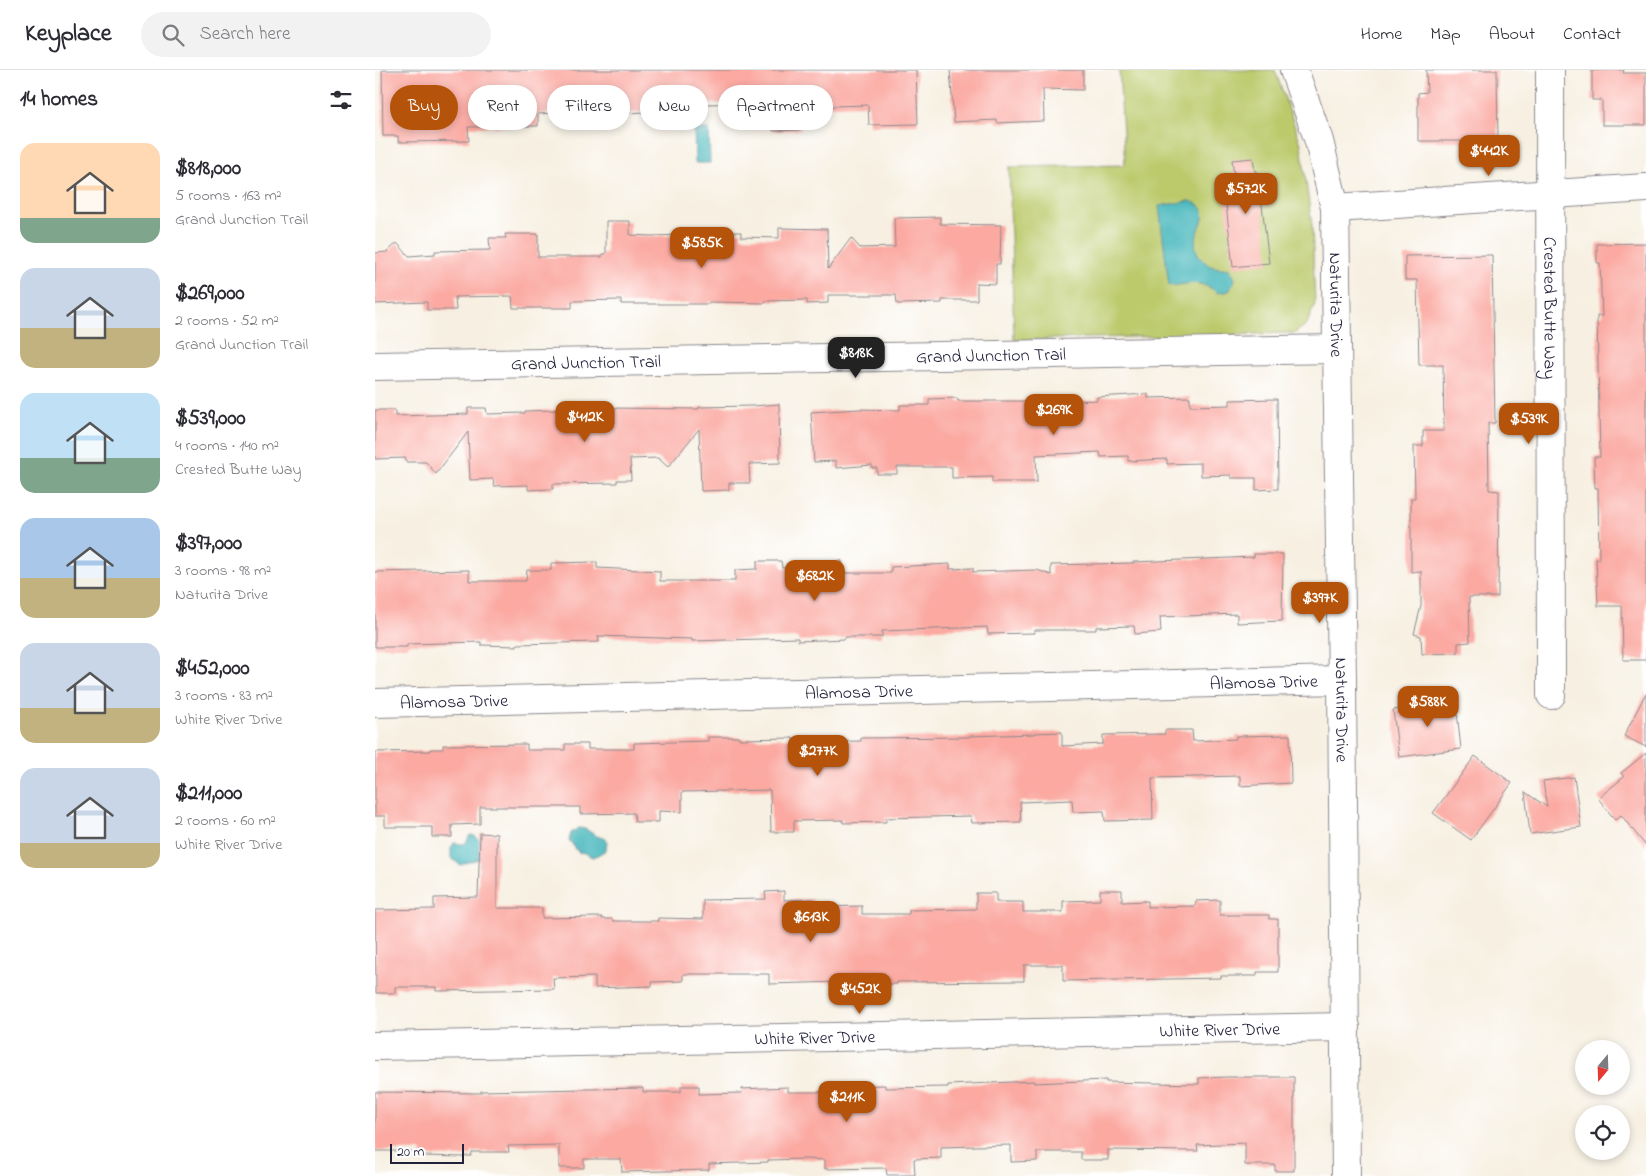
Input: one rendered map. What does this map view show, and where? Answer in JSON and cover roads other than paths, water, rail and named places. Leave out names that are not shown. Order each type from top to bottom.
[{"type":"street","name":"Naturita Drive","points":[[1294,70],[1319,140],[1335,208],[1346,1027],[1346,1176]]},
{"type":"street","name":"Crested Butte Way","points":[[1550,70],[1551,695]]},
{"type":"street","points":[[1335,208],[1646,188]]},
{"type":"street","name":"Grand Junction Trail","points":[[375,366],[1336,349]]},
{"type":"street","name":"Alamosa Drive","points":[[375,704],[1342,680]]},
{"type":"street","name":"White River Drive","points":[[375,1046],[1346,1027]]},
{"type":"water","points":[[709,129],[710,163],[695,163],[694,130]]},
{"type":"water","points":[[1190,201],[1199,206],[1203,211],[1203,218],[1196,241],[1196,250],[1201,258],[1210,266],[1230,269],[1235,279],[1229,291],[1218,293],[1206,286],[1195,283],[1169,286],[1159,206]]},
{"type":"water","points":[[578,828],[586,829],[597,836],[605,838],[607,841],[606,850],[592,857],[578,852],[569,840],[571,833]]},
{"type":"water","points":[[470,835],[479,840],[482,859],[460,865],[451,858],[451,848],[454,843],[466,843]]}]
